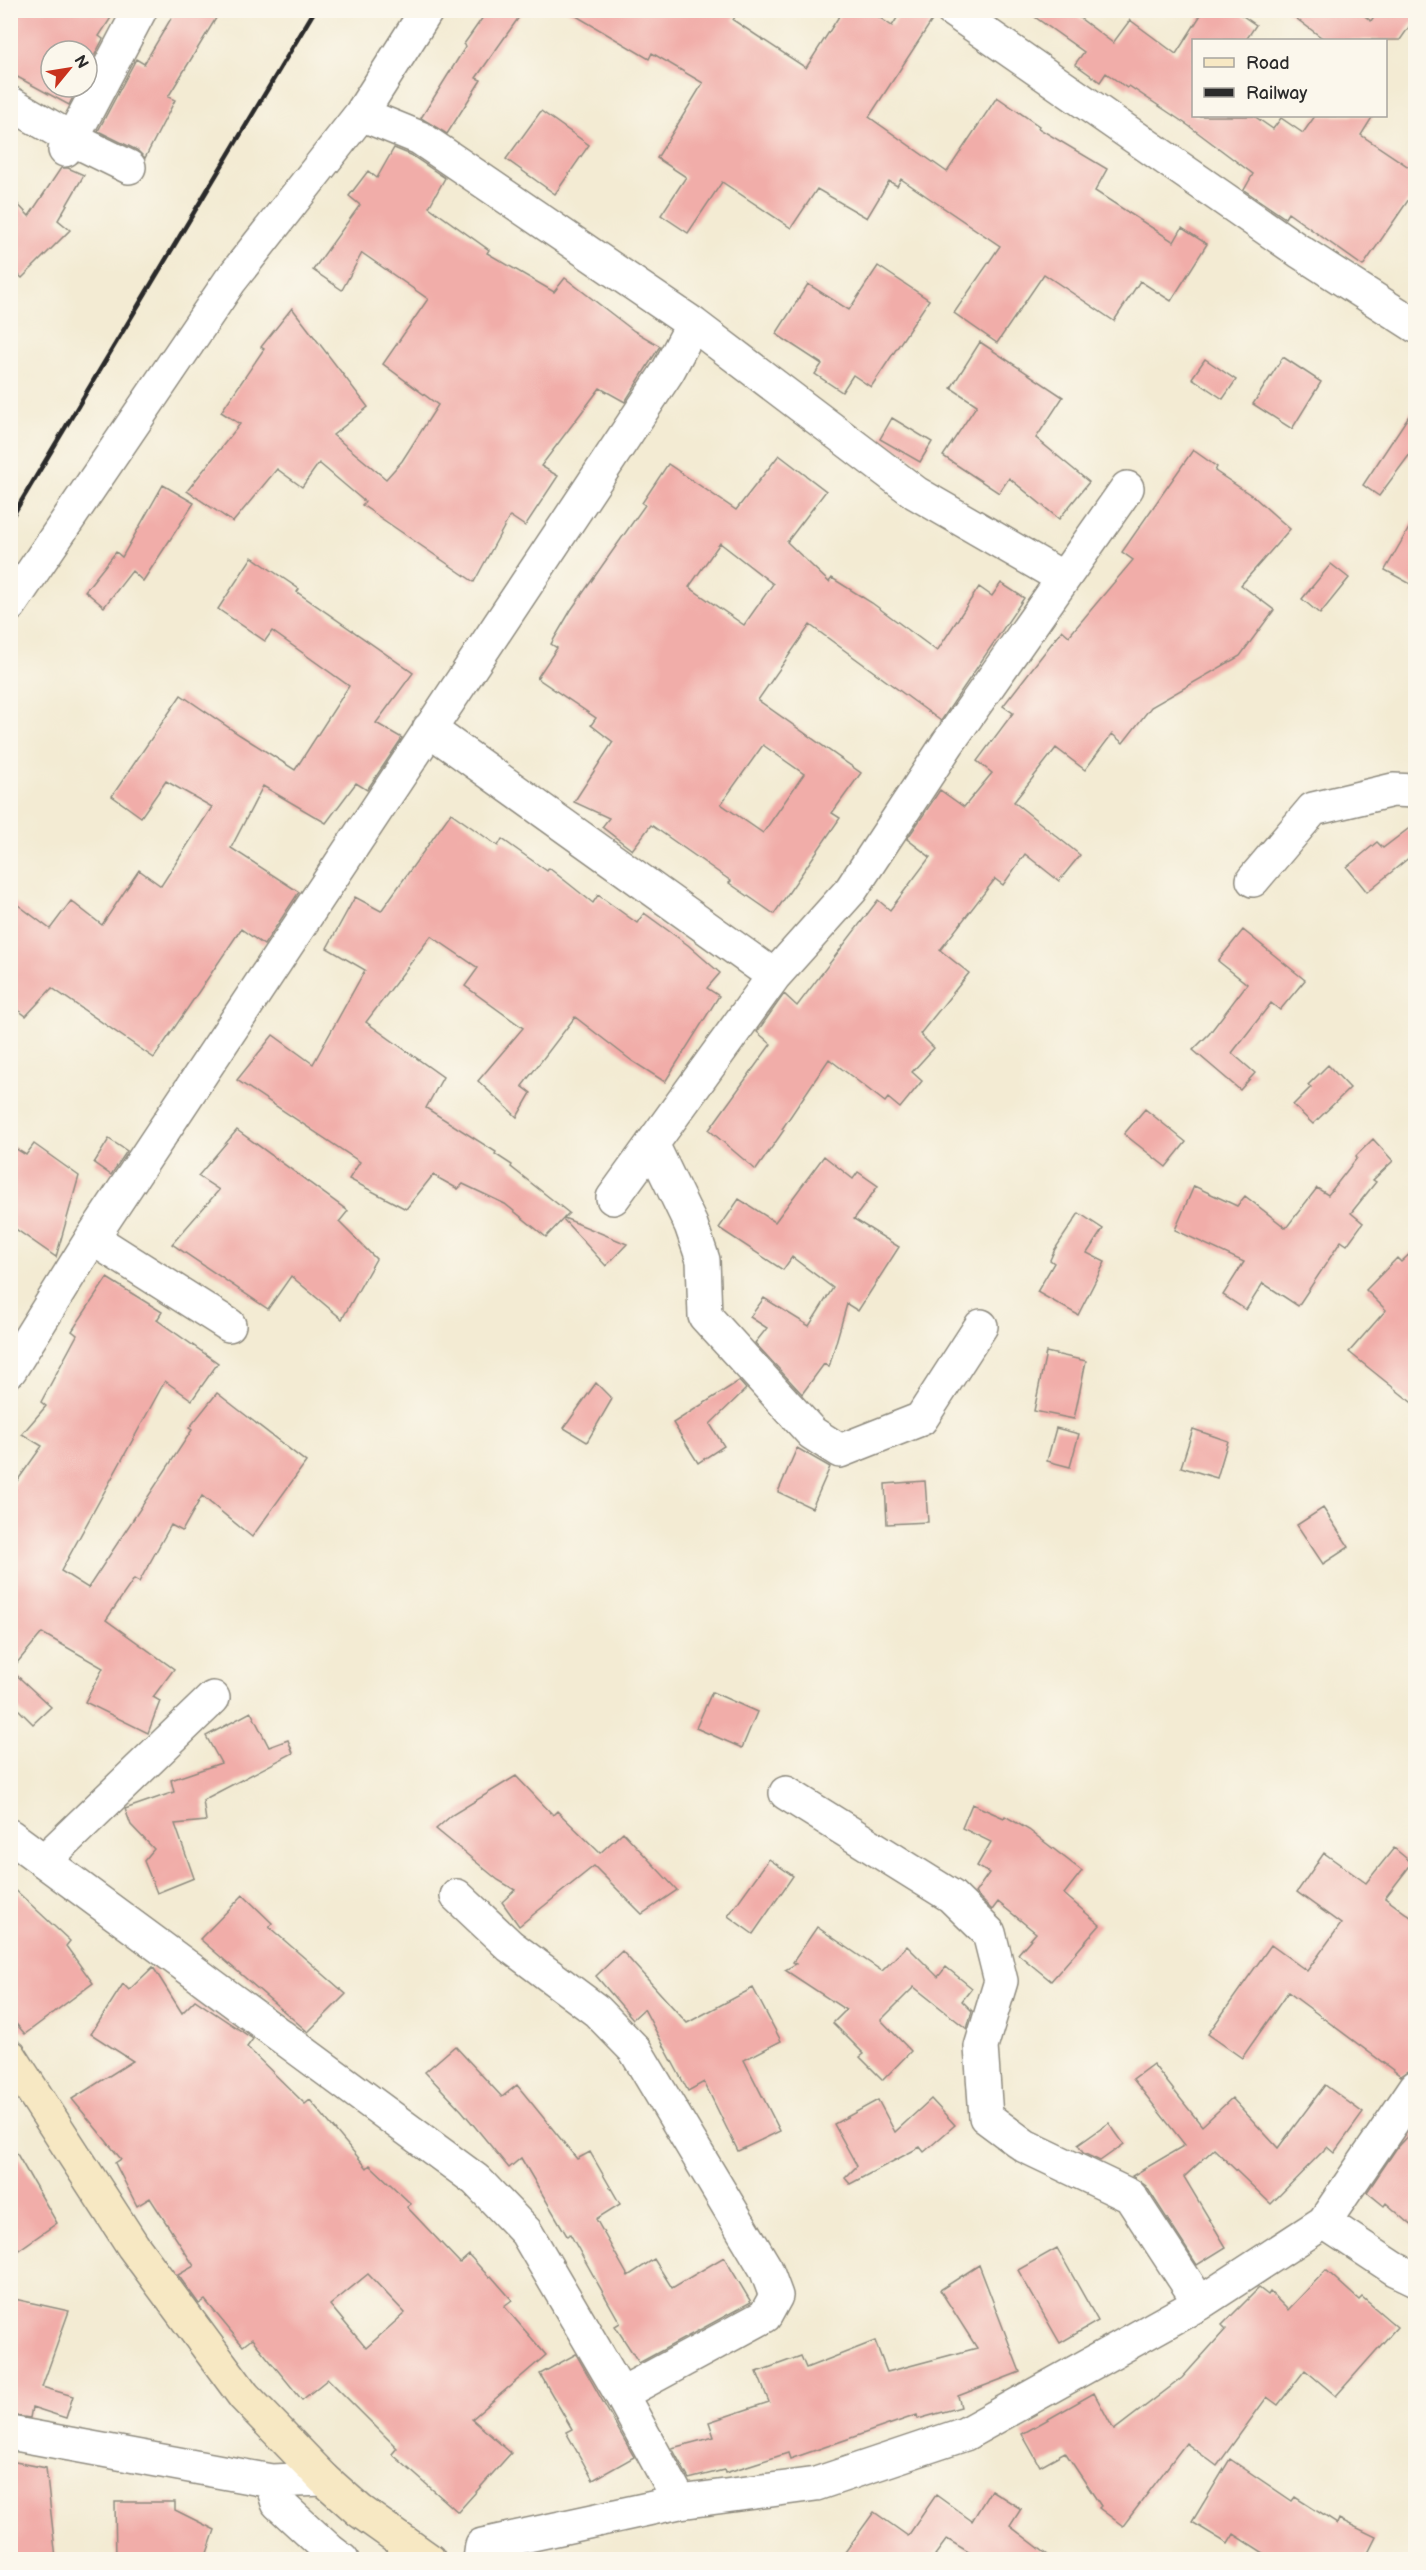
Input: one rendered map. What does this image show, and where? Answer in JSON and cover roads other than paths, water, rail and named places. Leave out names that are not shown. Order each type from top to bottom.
[{"type":"main road","points":[[10,2056],[133,2246],[244,2396],[324,2479],[360,2511],[429,2559]]},
{"type":"street","points":[[69,144],[140,10]]},
{"type":"street","points":[[10,605],[230,281],[361,114],[427,10]]},
{"type":"street","points":[[952,10],[1299,251],[1416,326]]},
{"type":"street","points":[[10,103],[69,144],[129,168]]},
{"type":"street","points":[[361,114],[420,138],[693,324],[916,493],[1063,578]]},
{"type":"street","points":[[10,1370],[92,1238],[668,371],[693,324]]},
{"type":"street","points":[[613,1198],[774,976],[851,890],[948,743],[1127,488]]},
{"type":"street","points":[[429,729],[774,976]]},
{"type":"street","points":[[1253,880],[1313,809],[1393,790],[1416,791]]},
{"type":"street","points":[[652,1144],[691,1225],[703,1260],[705,1316],[812,1433],[840,1450],[921,1419],[981,1326]]},
{"type":"street","points":[[92,1238],[229,1325]]},
{"type":"street","points":[[45,1860],[213,1698]]},
{"type":"street","points":[[786,1793],[951,1896],[989,1933],[1001,1981],[981,2047],[986,2117],[1025,2146],[1130,2196],[1200,2302]]},
{"type":"street","points":[[10,1836],[476,2180],[526,2232],[621,2394],[680,2502]]},
{"type":"street","points":[[457,1896],[510,1946],[597,2011],[634,2050],[766,2269],[776,2296],[765,2316],[621,2394]]},
{"type":"street","points":[[480,2559],[482,2545],[680,2502],[816,2484],[966,2434],[1200,2302],[1324,2222],[1416,2087]]},
{"type":"street","points":[[1324,2222],[1395,2269],[1416,2279]]},
{"type":"street","points":[[10,2433],[270,2481],[324,2479]]},
{"type":"street","points":[[270,2481],[278,2503],[342,2559]]},
{"type":"railway","points":[[10,520],[315,10]]}]
